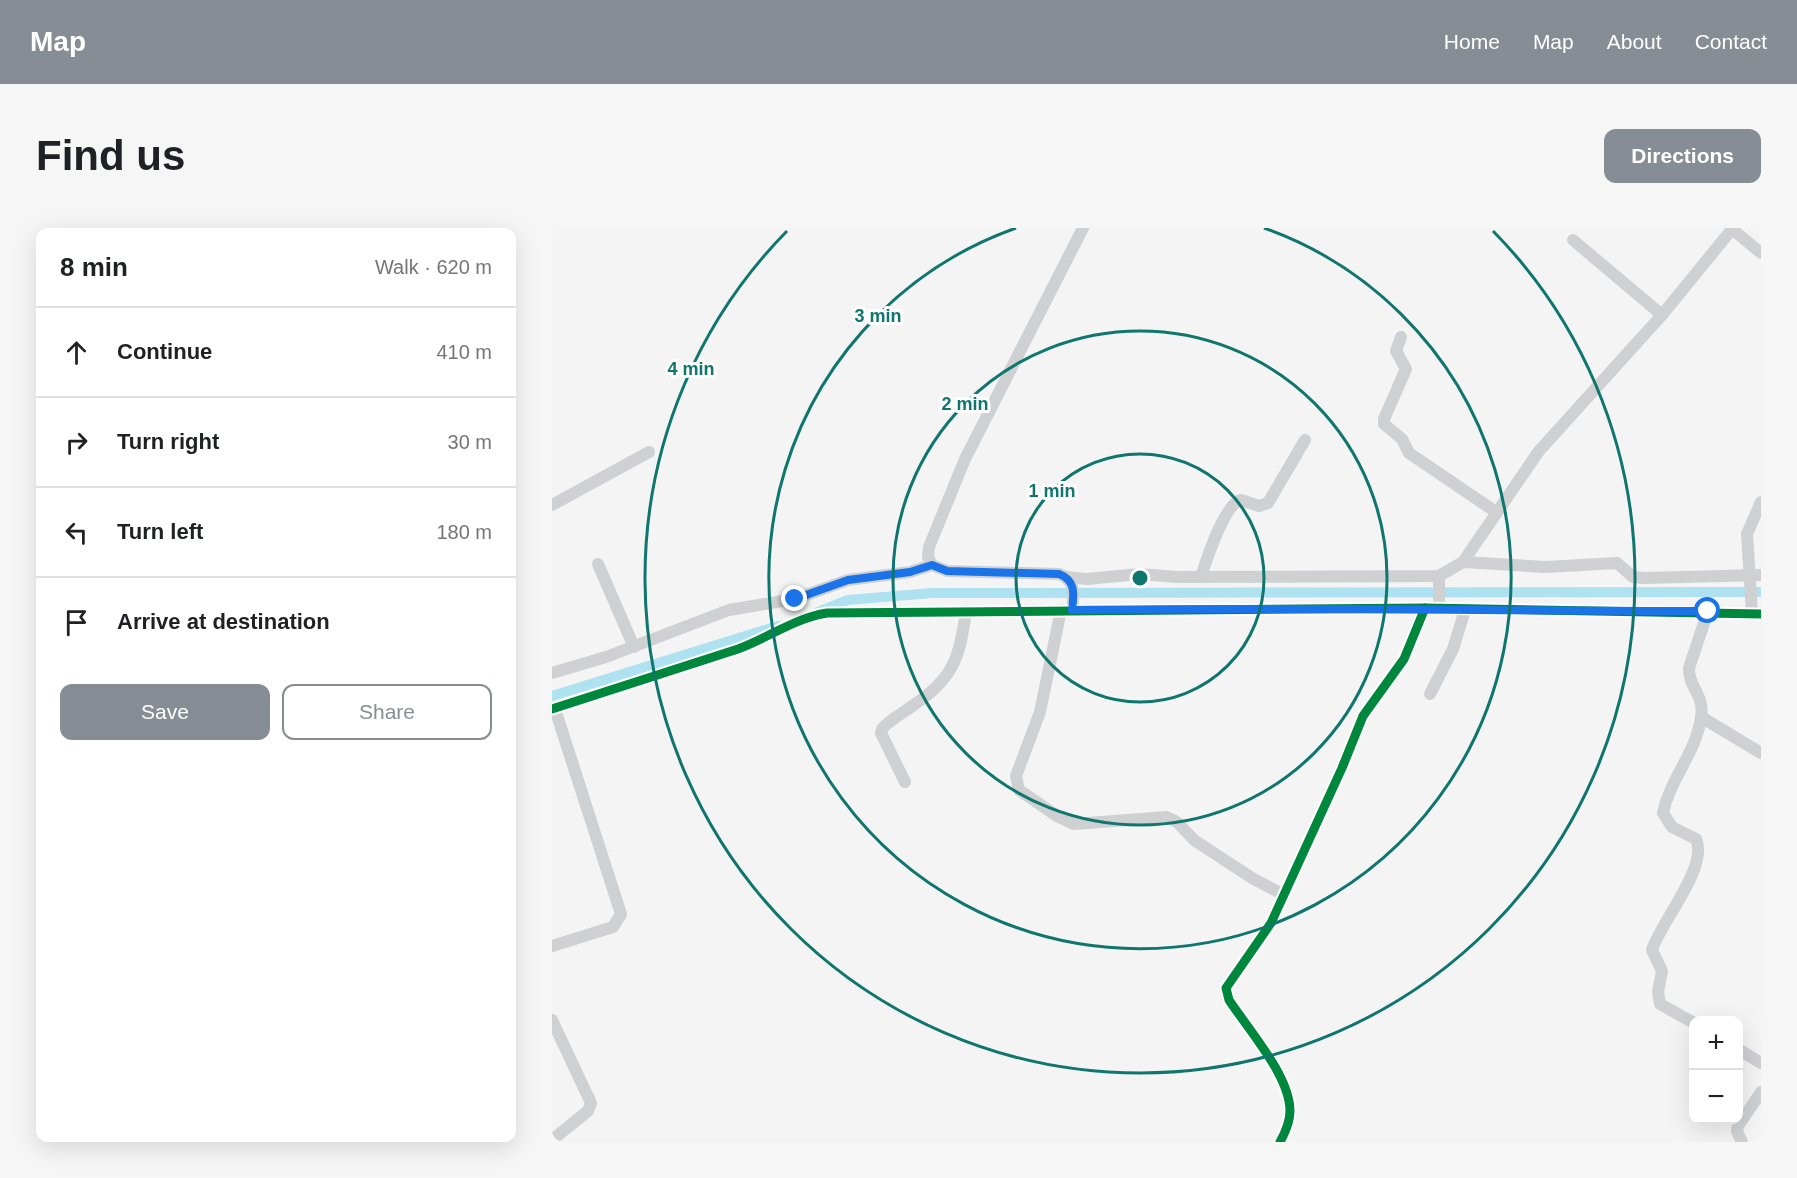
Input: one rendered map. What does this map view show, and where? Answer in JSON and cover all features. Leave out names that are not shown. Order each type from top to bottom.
[{"type":"street","points":[[932,565],[928,556],[928,547],[961,470],[1083,228]]},
{"type":"street","points":[[1071,586],[1087,579],[1139,574],[1439,580],[1464,562],[1539,451],[1662,315],[1727,230],[1761,253]]},
{"type":"street","points":[[1573,240],[1662,315]]},
{"type":"street","points":[[1401,337],[1396,351],[1406,369],[1384,419],[1384,424],[1402,439],[1409,453],[1496,513]]},
{"type":"street","points":[[1201,577],[1215,539],[1233,503],[1241,500],[1259,507],[1268,503],[1305,440]]},
{"type":"street","points":[[552,505],[649,452]]},
{"type":"street","points":[[552,946],[614,927],[621,914],[553,709],[764,640],[810,616],[827,613],[1425,608],[1439,604],[1465,610],[1708,611],[1757,614],[1747,534],[1761,502]]},
{"type":"street","points":[[1464,562],[1546,567],[1617,563],[1633,577],[1753,583]]},
{"type":"street","points":[[598,564],[634,646]]},
{"type":"street","points":[[552,672],[634,646],[729,610],[795,599],[848,580],[910,572],[932,565],[947,571],[1059,574],[1071,586]]},
{"type":"street","points":[[1439,580],[1439,604]]},
{"type":"street","points":[[1071,586],[1041,712],[1016,776],[1019,790],[1057,816],[1074,824],[1167,817],[1177,822],[1194,840],[1252,878],[1284,895]]},
{"type":"street","points":[[1280,1142],[1290,1111],[1282,1083],[1276,1069],[1226,993],[1231,979],[1271,923],[1363,716],[1404,659],[1425,608]]},
{"type":"street","points":[[1431,694],[1453,649],[1465,610]]},
{"type":"street","points":[[904,782],[881,733],[882,729],[937,689],[948,677],[960,649],[966,611]]},
{"type":"street","points":[[1689,1020],[1660,1004],[1658,992],[1662,971],[1652,950],[1677,904],[1698,851],[1696,839],[1672,827],[1663,813],[1701,717],[1701,697],[1688,676],[1708,611]]},
{"type":"street","points":[[1701,717],[1761,753]]},
{"type":"street","points":[[552,1020],[591,1103],[588,1111],[552,1140]]},
{"type":"street","points":[[1743,1052],[1761,1063]]},
{"type":"street","points":[[1742,1142],[1738,1136],[1738,1126],[1761,1092]]},
{"type":"waterway","points":[[818,612],[848,600],[932,593],[1761,592]]},
{"type":"waterway","points":[[552,696],[778,626]]},
{"type":"cycle path","points":[[552,709],[738,649],[804,619],[827,613],[1425,608],[1761,614]]},
{"type":"cycle path","points":[[1280,1142],[1289,1119],[1288,1097],[1276,1068],[1229,1000],[1226,988],[1271,923],[1342,768],[1363,716],[1404,659],[1425,608]]},
{"type":"route","points":[[795,599],[848,580],[910,572],[932,565],[947,571],[1059,574],[1071,581],[1074,597],[1072,610],[1425,608],[1489,611],[1708,611]]}]
